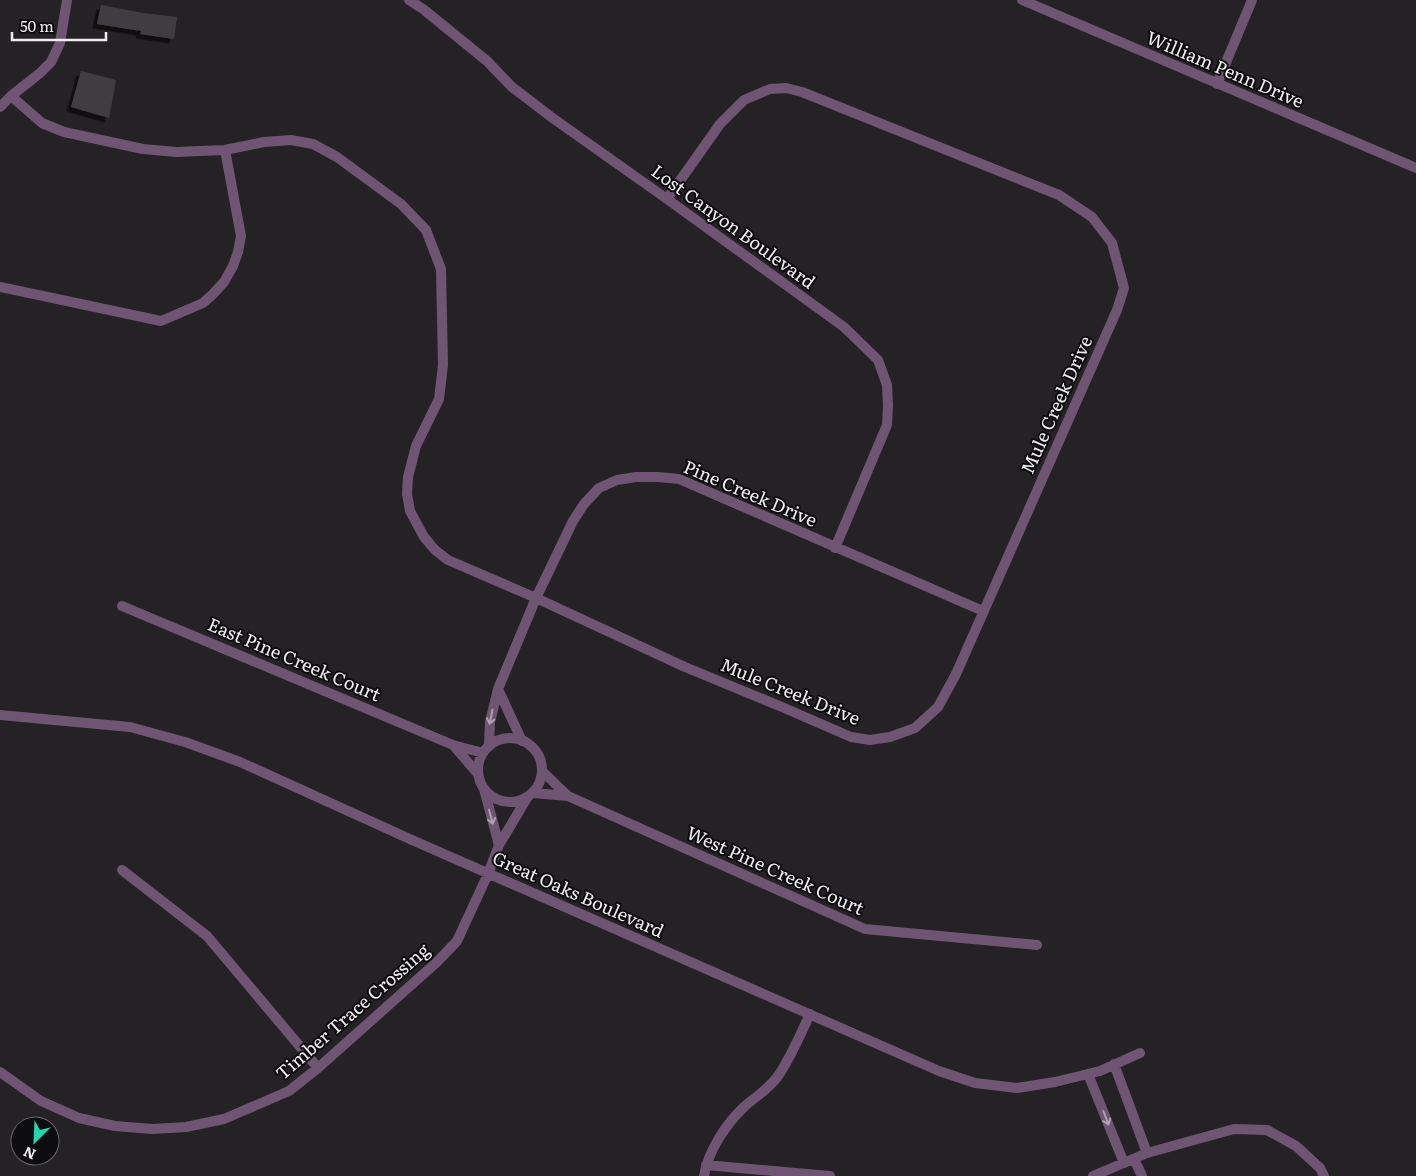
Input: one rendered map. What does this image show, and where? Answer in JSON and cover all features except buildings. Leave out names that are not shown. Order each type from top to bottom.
[{"type":"street","points":[[0,107],[51,62],[60,43],[67,0]]},
{"type":"street","name":"Lost Canyon Boulevard","points":[[409,0],[423,9],[487,61],[512,87],[844,327],[878,360],[887,385],[887,425],[835,548]]},
{"type":"street","name":"William Penn Drive","points":[[1022,0],[1416,168]]},
{"type":"street","points":[[1217,84],[1252,0]]},
{"type":"street","name":"Mule Creek Drive","points":[[11,96],[42,123],[64,132],[143,149],[176,152],[225,150],[264,142],[291,140],[313,144],[337,157],[402,204],[426,230],[441,269],[443,365],[439,399],[416,446],[408,477],[407,494],[410,510],[424,537],[435,550],[448,560],[536,598],[685,667],[851,737],[870,740],[890,737],[915,728],[938,707],[956,674],[1117,310],[1124,288],[1112,243],[1092,217],[1059,195],[802,92],[786,88],[770,89],[744,100],[720,124],[667,199]]},
{"type":"street","points":[[0,287],[161,321],[203,303],[224,282],[238,252],[240,236],[225,150]]},
{"type":"street","name":"Pine Creek Drive","points":[[486,749],[498,689],[536,598],[573,520],[599,488],[616,480],[636,477],[658,477],[679,480],[983,611]]},
{"type":"street","name":"East Pine Creek Court","points":[[122,606],[453,745],[486,749]]},
{"type":"street","points":[[498,689],[522,741]]},
{"type":"street","name":"Great Oaks Boulevard","points":[[0,715],[130,727],[185,742],[240,762],[488,874],[939,1071],[975,1083],[1017,1088],[1055,1082],[1100,1071],[1140,1053]]},
{"type":"street","points":[[488,874],[499,846],[541,779],[541,761],[537,753],[530,745],[512,738],[503,739],[486,749],[478,766],[478,774],[484,788],[499,846]]},
{"type":"street","name":"East Pine Creek Court","points":[[453,745],[478,774]]},
{"type":"street","name":"West Pine Creek Court","points":[[542,771],[568,796],[865,929],[1037,946]]},
{"type":"street","points":[[484,788],[498,800],[508,802],[518,801],[530,795]]},
{"type":"street","name":"West Pine Creek Court","points":[[530,795],[568,796]]},
{"type":"street","points":[[122,870],[207,936],[318,1068]]},
{"type":"street","name":"Timber Trace Crossing","points":[[0,1072],[41,1101],[79,1118],[115,1126],[152,1129],[186,1127],[224,1120],[289,1091],[318,1068],[437,962],[457,941],[488,874]]},
{"type":"street","points":[[704,1176],[706,1165],[725,1128],[777,1076],[794,1048],[810,1014]]},
{"type":"street","points":[[1114,1064],[1147,1153]]},
{"type":"street","points":[[1088,1074],[1124,1163]]},
{"type":"street","points":[[1093,1176],[1147,1153],[1234,1129],[1267,1130],[1296,1146],[1320,1168],[1324,1176]]},
{"type":"street","points":[[1134,1159],[1142,1176]]},
{"type":"street","points":[[706,1165],[830,1176]]}]
